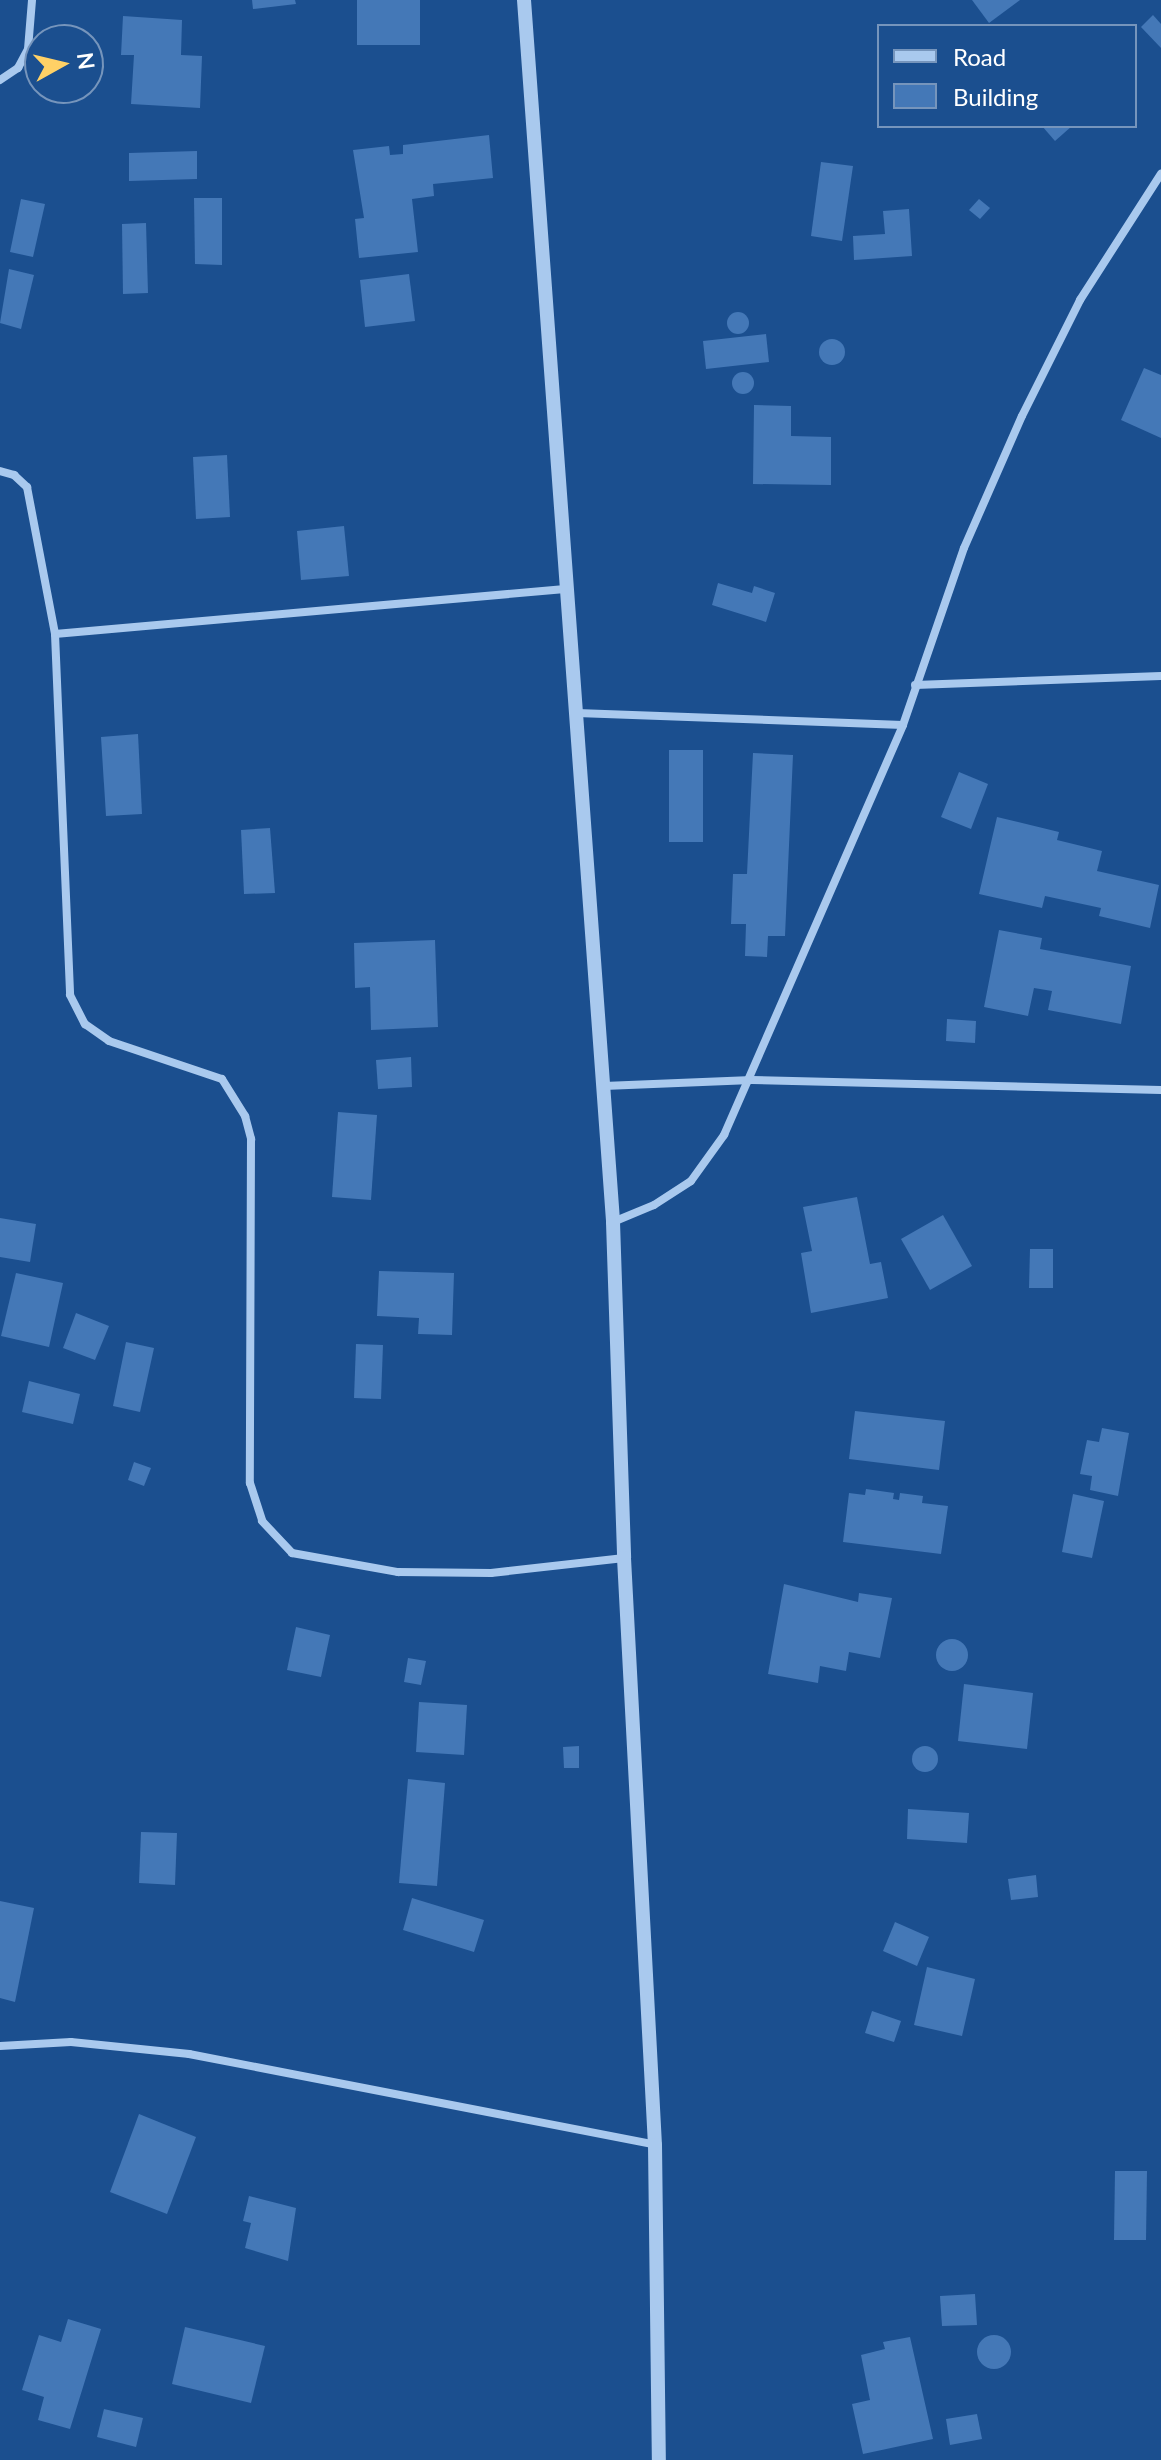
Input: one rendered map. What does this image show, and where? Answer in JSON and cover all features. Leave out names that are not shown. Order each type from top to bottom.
[{"type":"street","points":[[0,80],[18,68],[28,49],[32,0]]},
{"type":"street","points":[[524,0],[613,1222],[624,1558],[655,2145],[659,2460]]},
{"type":"street","points":[[613,1222],[654,1205],[691,1181],[724,1135],[752,1080],[903,725],[964,548],[1022,416],[1080,300],[1161,174]]},
{"type":"street","points":[[0,471],[14,475],[27,487],[55,634],[70,995],[85,1024],[109,1041],[222,1079],[245,1116],[251,1139],[250,1483],[262,1521],[292,1553],[398,1572],[491,1573],[624,1558]]},
{"type":"street","points":[[55,634],[565,589]]},
{"type":"street","points":[[915,685],[1161,676]]},
{"type":"street","points":[[577,713],[903,725]]},
{"type":"street","points":[[604,1086],[752,1080],[1161,1090]]},
{"type":"street","points":[[0,2046],[71,2042],[189,2054],[655,2145]]},
{"type":"building","points":[[252,0],[295,0],[296,4],[253,9]]},
{"type":"building","points":[[357,0],[420,0],[420,45],[357,45]]},
{"type":"building","points":[[972,0],[1020,0],[989,23]]},
{"type":"building","points":[[1153,15],[1161,24],[1161,48],[1141,27]]},
{"type":"building","points":[[123,16],[182,20],[181,55],[202,56],[200,108],[131,104],[134,55],[121,55]]},
{"type":"building","points":[[1044,128],[1070,128],[1055,141]]},
{"type":"building","points":[[489,135],[493,178],[433,184],[434,196],[412,199],[418,252],[359,258],[355,219],[364,218],[353,150],[389,146],[390,155],[403,154],[403,145]]},
{"type":"building","points":[[197,151],[197,179],[129,181],[129,153]]},
{"type":"building","points":[[821,162],[853,166],[842,241],[811,236]]},
{"type":"building","points":[[194,198],[222,198],[222,265],[195,264]]},
{"type":"building","points":[[21,199],[45,204],[33,257],[10,252]]},
{"type":"building","points":[[979,199],[990,208],[980,219],[969,210]]},
{"type":"building","points":[[909,209],[912,256],[854,260],[853,236],[885,234],[883,211]]},
{"type":"building","points":[[146,223],[148,293],[123,294],[122,224]]},
{"type":"building","points":[[9,269],[34,275],[21,329],[0,323]]},
{"type":"building","points":[[409,274],[415,321],[365,327],[360,280]]},
{"type":"building","points":[[738,312],[746,315],[749,323],[746,331],[738,334],[730,331],[727,323],[730,315]]},
{"type":"building","points":[[766,334],[769,362],[706,369],[703,341]]},
{"type":"building","points":[[832,339],[841,343],[845,352],[841,361],[832,365],[823,361],[819,352],[823,343]]},
{"type":"building","points":[[1144,368],[1161,375],[1161,438],[1121,420]]},
{"type":"building","points":[[743,372],[751,375],[754,383],[751,391],[743,394],[735,391],[732,383],[735,375]]},
{"type":"building","points":[[754,405],[791,406],[791,436],[831,437],[831,485],[753,484]]},
{"type":"building","points":[[227,455],[230,517],[196,519],[193,457]]},
{"type":"building","points":[[344,526],[349,576],[301,580],[297,531]]},
{"type":"building","points":[[718,583],[752,593],[754,586],[775,593],[766,622],[712,605]]},
{"type":"building","points":[[138,734],[142,814],[106,816],[101,737]]},
{"type":"building","points":[[669,750],[703,750],[703,842],[669,842]]},
{"type":"building","points":[[753,753],[793,755],[785,936],[768,936],[767,957],[745,956],[746,924],[731,924],[733,874],[747,874]]},
{"type":"building","points":[[959,772],[988,784],[971,829],[941,817]]},
{"type":"building","points":[[997,817],[1059,832],[1057,840],[1102,851],[1097,871],[1159,885],[1150,928],[1099,916],[1101,908],[1045,896],[1042,908],[979,894]]},
{"type":"building","points":[[270,828],[275,893],[244,894],[241,830]]},
{"type":"building","points":[[999,930],[1042,938],[1040,949],[1131,966],[1121,1024],[1048,1010],[1052,991],[1034,988],[1028,1016],[984,1007]]},
{"type":"building","points":[[435,940],[438,1027],[371,1030],[370,987],[355,988],[354,943]]},
{"type":"building","points":[[947,1019],[976,1021],[975,1043],[946,1041]]},
{"type":"building","points":[[411,1057],[412,1087],[378,1089],[376,1060]]},
{"type":"building","points":[[338,1112],[377,1115],[371,1200],[332,1197]]},
{"type":"building","points":[[857,1197],[870,1264],[881,1262],[888,1298],[811,1313],[801,1253],[812,1251],[803,1207]]},
{"type":"building","points":[[943,1215],[972,1266],[930,1290],[901,1239]]},
{"type":"building","points":[[0,1218],[36,1224],[30,1262],[0,1257]]},
{"type":"building","points":[[1030,1249],[1053,1249],[1053,1288],[1029,1288]]},
{"type":"building","points":[[379,1271],[454,1273],[452,1335],[418,1334],[419,1318],[377,1316]]},
{"type":"building","points":[[16,1273],[63,1283],[49,1347],[1,1336]]},
{"type":"building","points":[[76,1313],[109,1326],[95,1360],[63,1348]]},
{"type":"building","points":[[126,1342],[154,1348],[140,1412],[113,1406]]},
{"type":"building","points":[[356,1344],[383,1345],[381,1399],[354,1398]]},
{"type":"building","points":[[29,1381],[80,1394],[73,1424],[22,1412]]},
{"type":"building","points":[[855,1411],[945,1421],[939,1470],[849,1459]]},
{"type":"building","points":[[1102,1428],[1129,1433],[1118,1496],[1090,1490],[1092,1476],[1080,1474],[1087,1440],[1099,1442]]},
{"type":"building","points":[[134,1462],[151,1468],[144,1486],[128,1480]]},
{"type":"building","points":[[866,1489],[894,1493],[893,1499],[899,1500],[900,1493],[923,1496],[922,1503],[948,1506],[941,1554],[843,1542],[849,1493],[865,1495]]},
{"type":"building","points":[[1073,1494],[1104,1501],[1092,1558],[1062,1552]]},
{"type":"building","points":[[784,1584],[858,1602],[859,1593],[892,1598],[880,1658],[849,1652],[846,1671],[820,1666],[818,1683],[768,1674]]},
{"type":"building","points":[[296,1627],[330,1635],[321,1677],[287,1670]]},
{"type":"building","points":[[952,1639],[963,1644],[968,1655],[963,1666],[952,1671],[941,1666],[936,1655],[941,1644]]},
{"type":"building","points":[[408,1658],[426,1661],[421,1685],[404,1682]]},
{"type":"building","points":[[964,1684],[1033,1693],[1027,1749],[958,1741]]},
{"type":"building","points":[[419,1702],[467,1705],[464,1755],[416,1752]]},
{"type":"building","points":[[579,1746],[579,1768],[564,1768],[563,1747]]},
{"type":"building","points":[[925,1746],[934,1750],[938,1759],[934,1768],[925,1772],[916,1768],[912,1759],[916,1750]]},
{"type":"building","points":[[408,1779],[445,1783],[437,1886],[399,1883]]},
{"type":"building","points":[[908,1809],[969,1813],[967,1843],[907,1839]]},
{"type":"building","points":[[141,1832],[177,1833],[175,1885],[139,1883]]},
{"type":"building","points":[[1036,1875],[1038,1897],[1011,1900],[1008,1879]]},
{"type":"building","points":[[412,1898],[484,1920],[474,1952],[403,1930]]},
{"type":"building","points":[[0,1901],[34,1908],[15,2002],[0,1998]]},
{"type":"building","points":[[895,1922],[929,1937],[917,1966],[883,1951]]},
{"type":"building","points":[[927,1967],[975,1979],[962,2036],[914,2025]]},
{"type":"building","points":[[872,2011],[901,2021],[894,2042],[865,2033]]},
{"type":"building","points":[[139,2114],[196,2137],[167,2214],[110,2192]]},
{"type":"building","points":[[1115,2171],[1147,2171],[1146,2240],[1114,2240]]},
{"type":"building","points":[[249,2196],[296,2208],[288,2261],[245,2248],[251,2223],[243,2221]]},
{"type":"building","points":[[975,2294],[977,2325],[942,2326],[940,2296]]},
{"type":"building","points":[[68,2319],[101,2329],[70,2429],[38,2420],[44,2397],[22,2390],[39,2335],[61,2342]]},
{"type":"building","points":[[185,2327],[265,2346],[251,2403],[172,2384]]},
{"type":"building","points":[[994,2335],[1006,2340],[1011,2352],[1006,2364],[994,2369],[982,2364],[977,2352],[982,2340]]},
{"type":"building","points":[[910,2337],[933,2439],[863,2454],[852,2404],[870,2400],[861,2355],[885,2349],[883,2342]]},
{"type":"building","points":[[104,2409],[143,2418],[136,2447],[97,2437]]},
{"type":"building","points":[[977,2414],[982,2439],[950,2445],[946,2419]]}]
